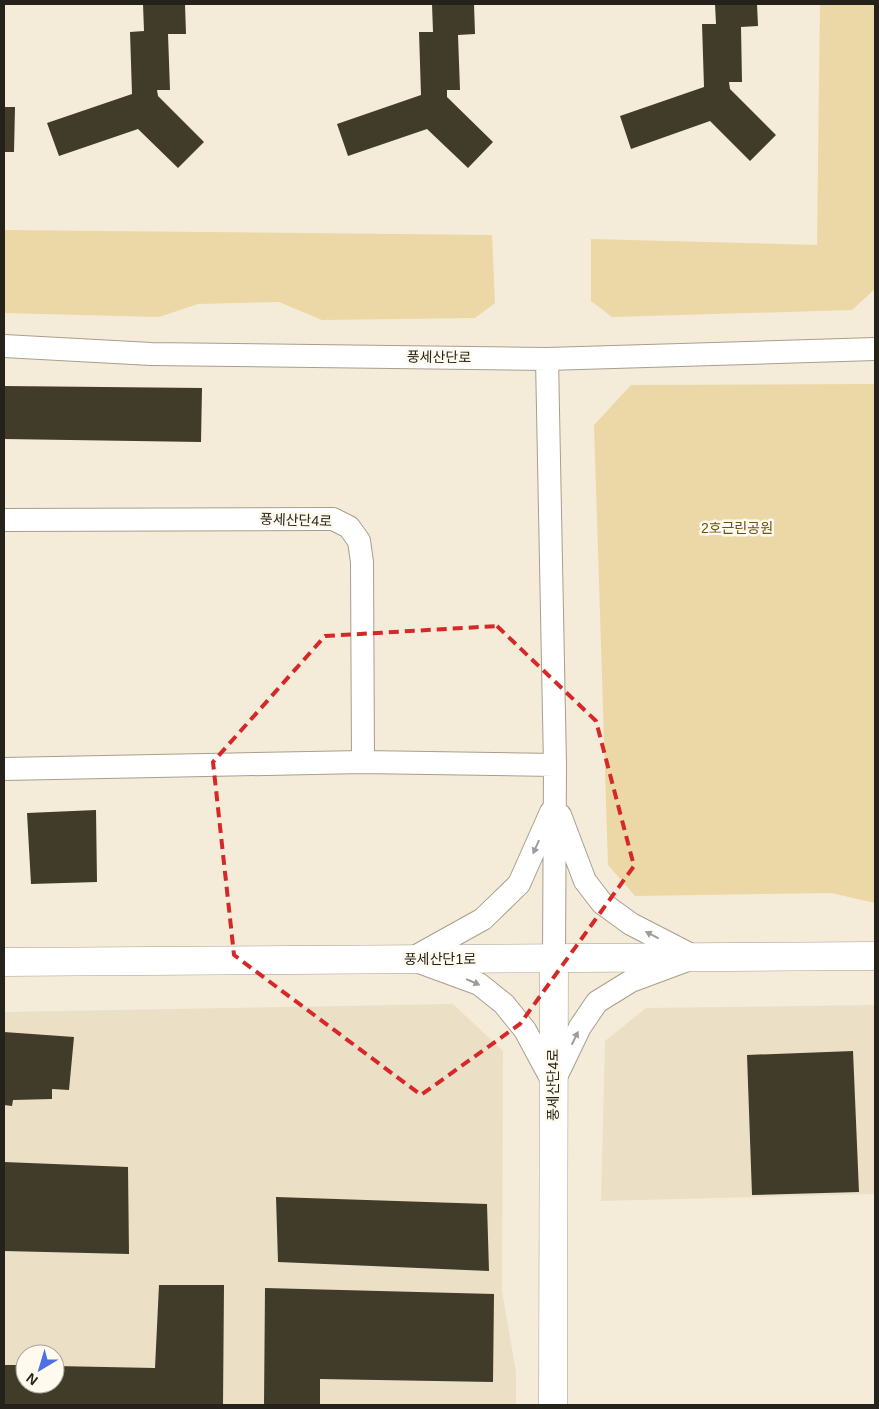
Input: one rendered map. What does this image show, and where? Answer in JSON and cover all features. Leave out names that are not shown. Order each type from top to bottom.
[{"type":"street","name":"풍세산단로","points":[[4,346],[151,354],[547,358],[875,349]]},
{"type":"street","name":"풍세산단4로","points":[[547,358],[555,765],[553,1405]]},
{"type":"street","name":"풍세산단4로","points":[[4,520],[333,519],[349,528],[359,541],[362,562],[364,762]]},
{"type":"street","points":[[4,769],[364,762],[555,765]]},
{"type":"street","points":[[555,802],[585,881],[602,903],[631,924],[695,957]]},
{"type":"street","points":[[411,960],[483,918],[519,884],[555,802]]},
{"type":"street","name":"풍세산단1로","points":[[8,965],[875,956]]},
{"type":"street","points":[[553,1082],[580,1027],[597,1002],[630,982],[695,957]]},
{"type":"street","points":[[411,960],[479,984],[504,1004],[525,1030],[553,1082]]},
{"type":"highlighted area","points":[[497,626],[596,721],[634,866],[520,1024],[421,1095],[234,955],[213,762],[325,636]]},
{"type":"shaded area","points":[[453,1004],[503,1051],[502,1291],[516,1372],[516,1405],[4,1405],[4,1012]]},
{"type":"shaded area","points":[[875,1005],[875,1231],[874,1194],[601,1201],[605,1041],[646,1008]]},
{"type":"green space","points":[[820,4],[875,4],[875,289],[852,310],[612,317],[591,301],[591,239],[817,245]]},
{"type":"green space","points":[[4,230],[492,235],[495,303],[475,318],[322,320],[279,302],[198,304],[159,317],[4,313]]},
{"type":"green space","name":"2호근린공원","points":[[875,384],[875,903],[831,893],[635,896],[608,865],[594,425],[631,385]]},
{"type":"building","points":[[143,4],[185,4],[186,34],[168,34],[170,90],[157,90],[158,96],[204,142],[178,168],[138,129],[59,156],[47,123],[132,94],[130,32],[144,31]]},
{"type":"building","points":[[432,4],[474,4],[475,34],[458,35],[460,90],[447,90],[447,97],[493,142],[468,168],[427,129],[348,156],[337,124],[421,95],[419,32],[433,32]]},
{"type":"building","points":[[715,4],[757,4],[758,26],[741,27],[742,82],[729,82],[730,89],[776,135],[750,161],[710,121],[631,149],[620,116],[704,87],[702,24],[716,24]]},
{"type":"building","points":[[4,107],[15,107],[14,152],[4,152]]},
{"type":"building","points":[[4,386],[202,388],[201,442],[4,439]]},
{"type":"building","points":[[96,810],[97,882],[31,884],[27,813]]},
{"type":"building","points":[[4,1032],[74,1037],[69,1090],[52,1089],[52,1099],[13,1100],[12,1106],[4,1105]]},
{"type":"building","points":[[853,1051],[859,1192],[752,1195],[747,1055]]},
{"type":"building","points":[[4,1162],[128,1167],[129,1254],[4,1251]]},
{"type":"building","points":[[276,1197],[487,1204],[489,1271],[278,1262]]},
{"type":"building","points":[[159,1285],[224,1285],[223,1405],[4,1405],[4,1365],[15,1365],[15,1394],[65,1394],[65,1366],[155,1368]]},
{"type":"building","points":[[265,1288],[494,1294],[493,1382],[320,1379],[320,1405],[264,1405]]}]
